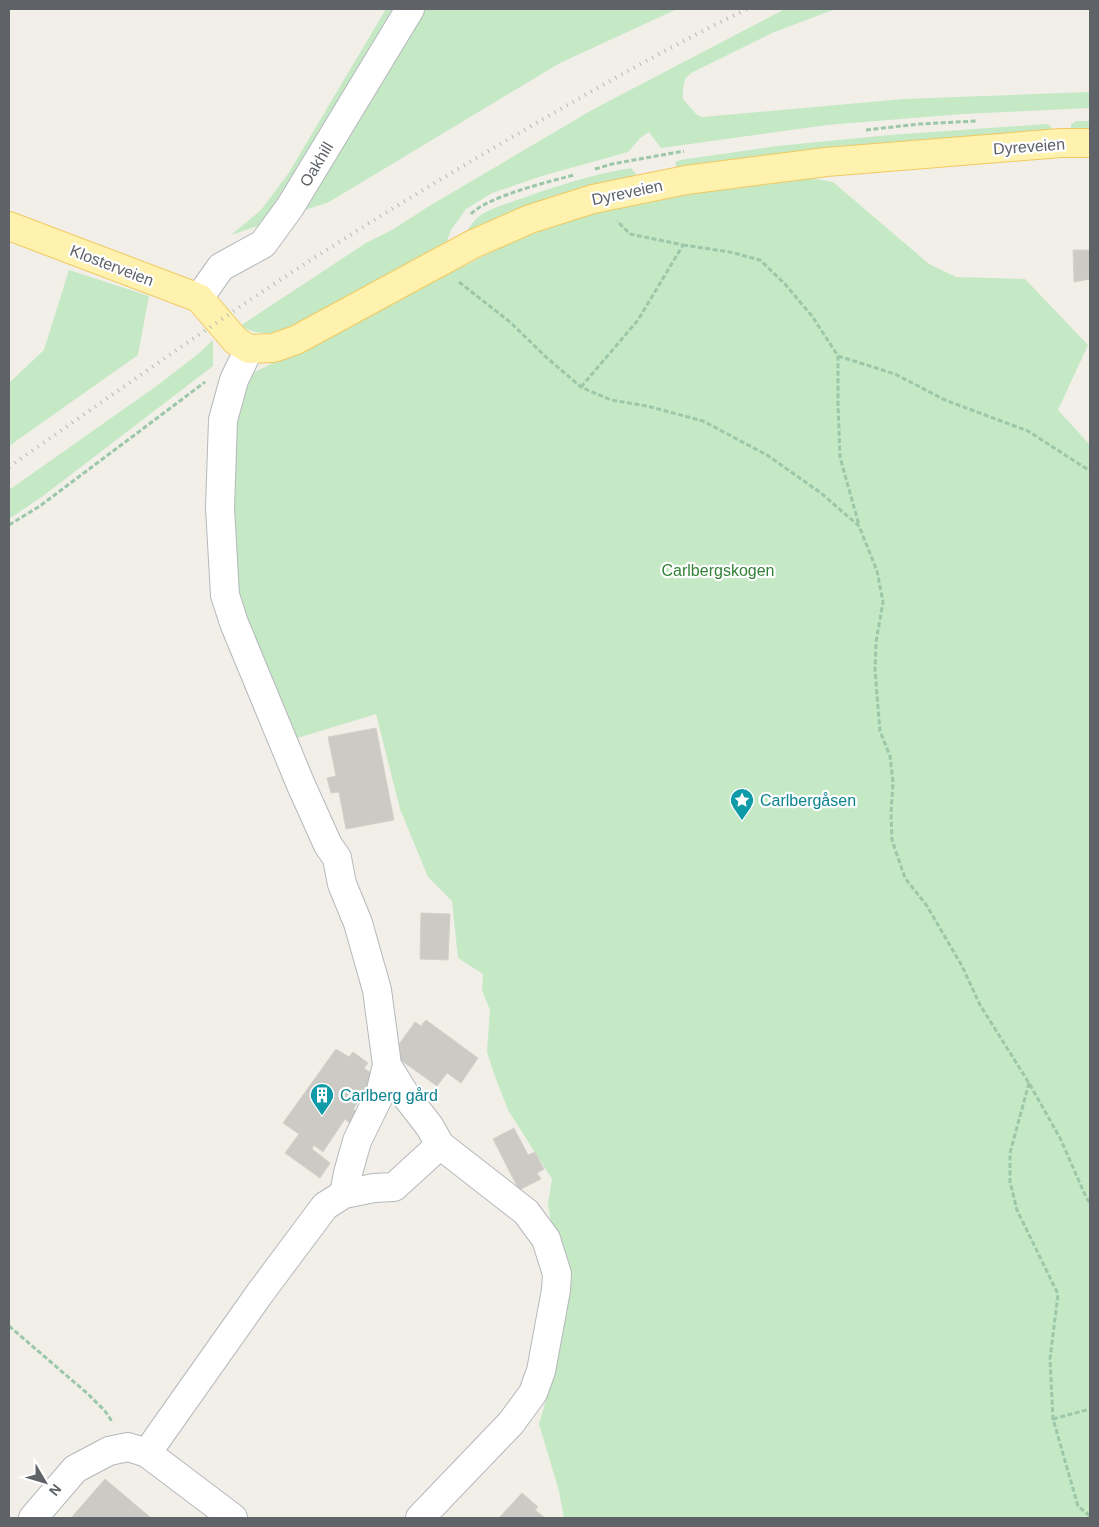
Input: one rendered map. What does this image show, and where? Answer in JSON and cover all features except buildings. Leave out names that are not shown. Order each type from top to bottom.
[{"type":"main road","name":"Dyreveien","points":[[249,349],[273,348],[296,340],[473,244],[530,219],[593,199],[686,180],[826,162],[1062,143],[1090,143]]},
{"type":"main road","name":"Klosterveien","points":[[9,226],[205,304]]},
{"type":"main road","points":[[205,304],[236,341],[249,349]]},
{"type":"street","name":"Oakhill","points":[[205,304],[221,267],[263,244],[284,214],[410,9]]},
{"type":"street","points":[[249,349],[234,380],[223,420],[220,508],[225,595],[234,623],[301,785],[328,845],[337,858],[342,884],[358,923],[377,990],[387,1065],[380,1094],[357,1141],[344,1194]]},
{"type":"street","points":[[387,1065],[406,1096],[430,1127],[440,1145],[526,1212],[546,1239],[557,1274],[556,1290],[541,1371],[533,1393],[511,1424],[420,1518]]},
{"type":"street","points":[[138,1450],[325,1206],[344,1194],[374,1188],[394,1187],[440,1145]]},
{"type":"street","points":[[33,1518],[75,1469],[109,1451],[138,1450],[233,1518]]},
{"type":"path","points":[[593,199],[630,234],[683,246],[730,252],[760,260],[785,284],[812,316],[838,356],[840,456],[859,526],[877,571],[883,602],[876,642],[875,670],[880,731],[890,756],[893,782],[892,840],[905,878],[927,906],[962,966],[980,1005],[1029,1083],[1060,1138],[1090,1202]]},
{"type":"path","points":[[581,387],[638,320],[683,246]]},
{"type":"path","points":[[435,264],[510,322],[546,357],[581,387],[611,400],[647,406],[702,421],[767,455],[821,493],[859,526]]},
{"type":"path","points":[[838,356],[895,374],[945,400],[1028,431],[1090,471]]},
{"type":"path","points":[[9,525],[40,506],[212,377]]},
{"type":"path","points":[[1029,1083],[1010,1152],[1010,1182],[1017,1210],[1058,1294],[1050,1359],[1053,1419],[1078,1506],[1090,1516]]},
{"type":"path","points":[[9,1326],[88,1394],[138,1450]]},
{"type":"path","points":[[1053,1419],[1090,1409]]},
{"type":"green space","points":[[386,9],[677,9],[560,63],[329,202],[231,235],[261,210],[288,174]]},
{"type":"green space","points":[[785,9],[835,9],[772,33],[691,73],[685,79],[683,99],[696,114],[702,117],[904,99],[1090,92],[1090,108],[962,114],[827,125],[661,148],[649,132],[640,138],[628,152],[542,176],[492,193],[466,209],[451,230],[446,243],[304,324],[272,333],[257,332],[240,326],[366,243],[392,230],[592,110]]},
{"type":"green space","points":[[1076,121],[1090,121],[1090,132],[1071,132],[1071,125]]},
{"type":"green space","points":[[1047,124],[1051,127],[1052,131],[677,171],[675,162],[777,146],[890,135]]},
{"type":"green space","points":[[631,168],[636,174],[632,180],[471,234],[468,230],[479,217],[496,207],[577,180]]},
{"type":"green space","name":"Carlbergskogen","points":[[811,178],[833,182],[929,264],[956,277],[1025,279],[1088,345],[1058,410],[1090,445],[1090,1518],[564,1518],[559,1491],[539,1424],[546,1400],[555,1348],[552,1231],[548,1203],[552,1179],[508,1110],[496,1079],[487,1052],[490,1010],[482,990],[483,974],[458,958],[452,901],[428,877],[400,809],[376,714],[291,740],[235,604],[232,427],[246,382],[255,372],[547,224],[669,194]]},
{"type":"green space","points":[[69,270],[149,296],[138,355],[9,446],[9,383],[44,350]]},
{"type":"green space","points":[[213,340],[213,366],[43,496],[9,519],[9,490],[158,385]]},
{"type":"railway","points":[[9,467],[228,315],[373,221],[605,84],[747,9]]},
{"type":"place","name":"Carlbergåsen","points":[[742,821]]},
{"type":"place","name":"Carlberg gård","points":[[322,1116]]}]
